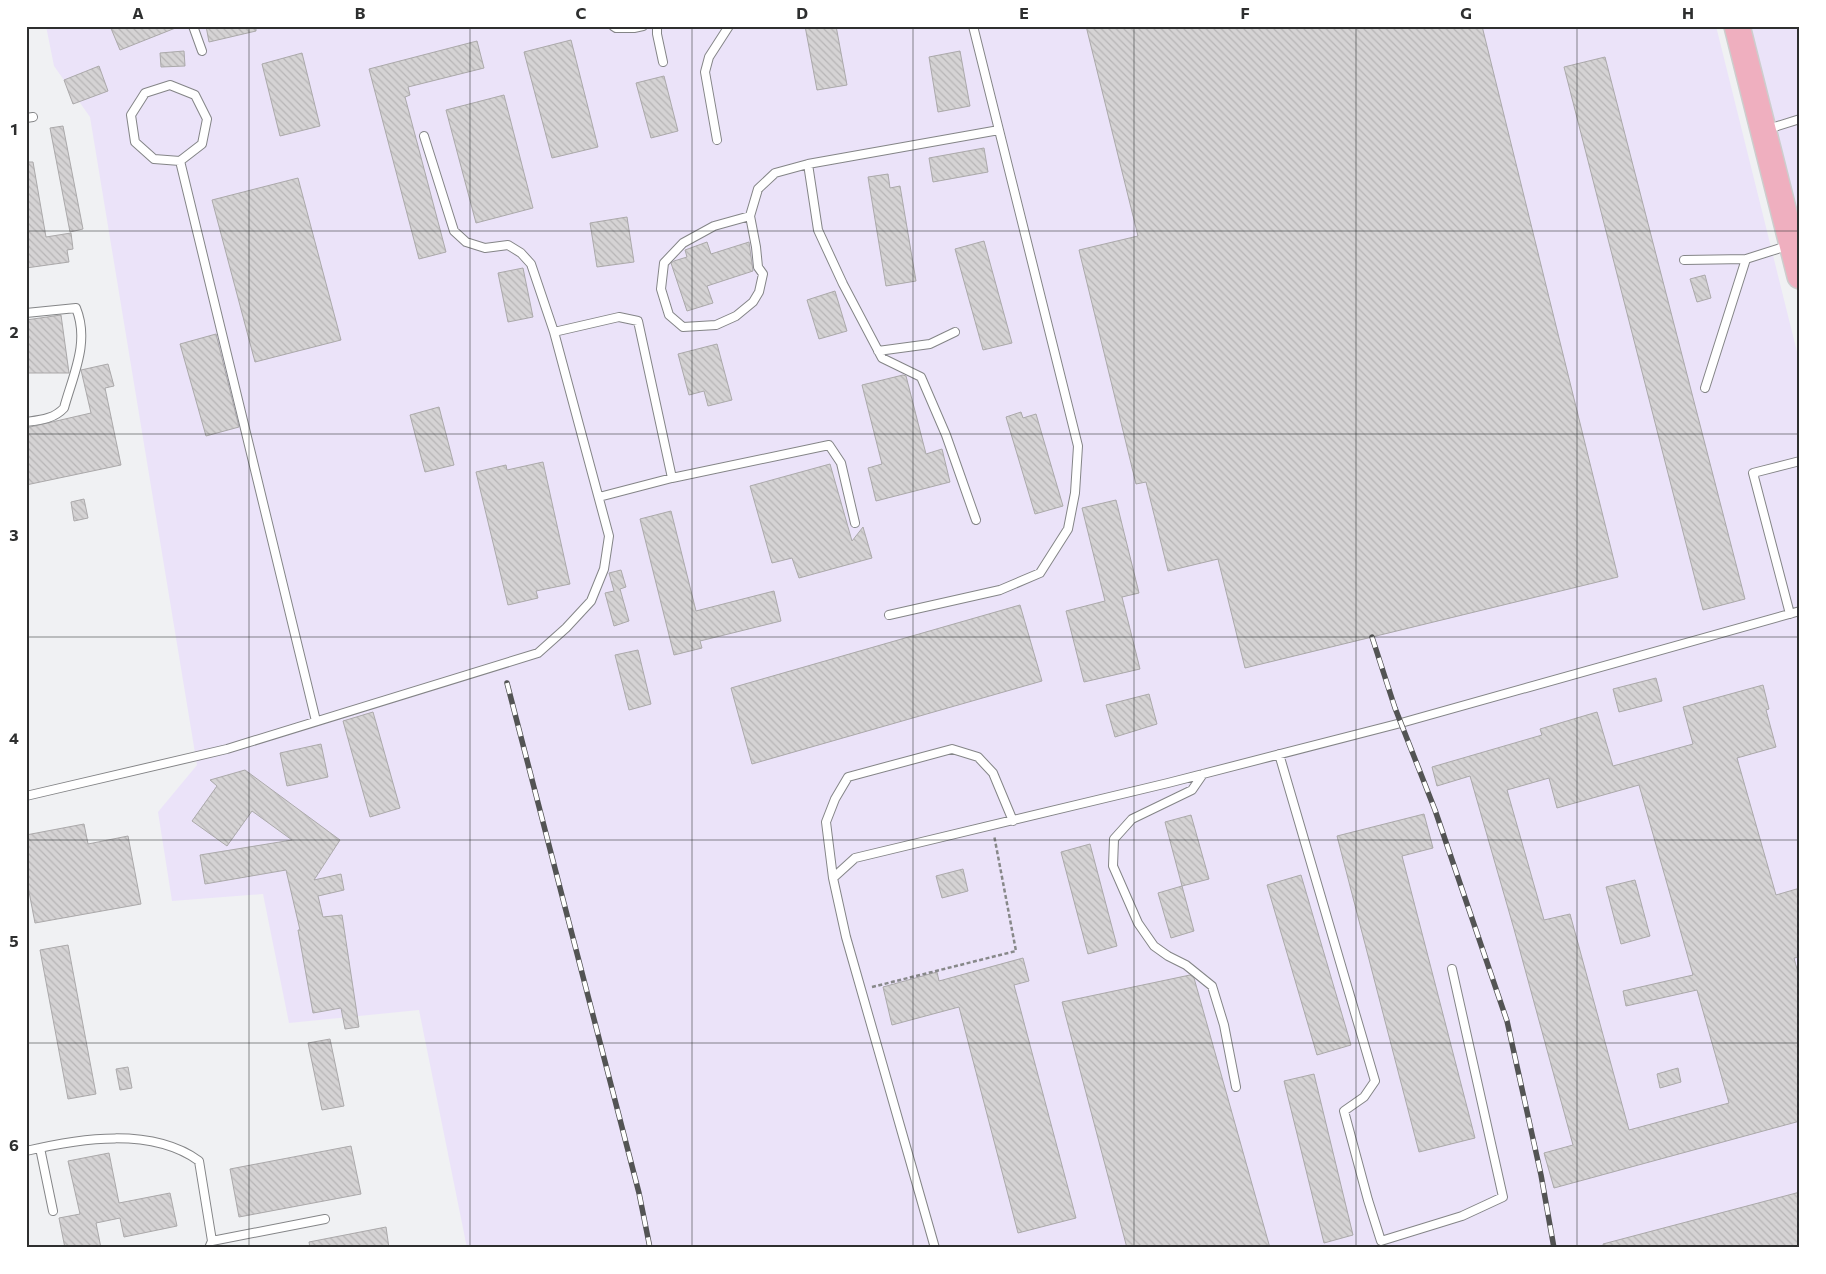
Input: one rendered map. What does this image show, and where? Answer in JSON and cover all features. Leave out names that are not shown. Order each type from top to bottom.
[{"type":"main road","points":[[1736,26],[1800,276]]},
{"type":"lane","points":[[193,26],[202,51]]},
{"type":"lane","points":[[613,26],[616,28],[643,26]]},
{"type":"lane","points":[[657,26],[663,62]]},
{"type":"lane","points":[[717,140],[705,72],[709,57],[729,26]]},
{"type":"lane","points":[[889,615],[1000,590],[1040,573],[1068,529],[1075,493],[1078,446],[973,26]]},
{"type":"lane","points":[[170,85],[195,95],[207,118],[202,144],[180,160],[154,159],[134,142],[131,115],[145,93],[170,85]]},
{"type":"lane","points":[[1763,130],[1800,119]]},
{"type":"lane","points":[[750,216],[714,226],[683,242],[664,263],[661,289],[669,315],[683,327],[716,325],[723,322],[736,316],[753,302],[759,292],[763,274],[758,267],[750,216],[758,189],[775,173],[808,164],[999,130]]},
{"type":"lane","points":[[26,796],[227,749],[538,653],[566,628],[591,601],[604,569],[609,536],[554,332],[531,264],[521,253],[508,245],[485,248],[466,242],[454,231],[424,136]]},
{"type":"lane","points":[[180,160],[316,721]]},
{"type":"lane","points":[[808,164],[818,230],[843,284],[882,358],[921,377],[946,435],[976,520]]},
{"type":"lane","points":[[1684,260],[1746,259],[1792,245]]},
{"type":"lane","points":[[1705,388],[1746,259]]},
{"type":"lane","points":[[26,313],[76,308],[81,319],[82,345],[64,408],[60,413],[47,419],[26,422]]},
{"type":"lane","points":[[554,332],[619,317],[638,321],[672,478]]},
{"type":"lane","points":[[878,351],[930,344],[955,332]]},
{"type":"lane","points":[[599,497],[672,478],[829,445],[841,463],[855,524]]},
{"type":"lane","points":[[1790,614],[1753,473],[1800,461]]},
{"type":"lane","points":[[833,878],[855,858],[1013,821],[1401,723],[1800,611]]},
{"type":"lane","points":[[935,1248],[846,937],[833,878],[826,822],[835,800],[848,777],[952,749],[978,757],[993,773],[1013,821]]},
{"type":"lane","points":[[1279,754],[1375,1081],[1364,1097],[1344,1111],[1381,1241],[1462,1216],[1503,1197],[1452,969]]},
{"type":"lane","points":[[1203,774],[1192,790],[1132,819],[1114,839],[1113,866],[1138,923],[1154,946],[1186,965],[1212,986],[1224,1025],[1236,1087]]},
{"type":"lane","points":[[26,1151],[110,1138],[155,1142],[188,1153],[199,1161],[210,1245],[325,1219]]},
{"type":"lane","points":[[40,1148],[53,1211]]},
{"type":"path","points":[[862,990],[1016,952],[992,826]]},
{"type":"shaded area","points":[[46,26],[1716,26],[1800,364],[1800,1248],[467,1248],[419,1010],[289,1023],[263,894],[172,901],[158,812],[197,765],[90,117],[54,66]]},
{"type":"shaded area","points":[[1749,26],[1800,26],[1800,219]]},
{"type":"building","points":[[110,26],[178,26],[178,27],[120,50]]},
{"type":"building","points":[[206,26],[256,26],[256,31],[209,42]]},
{"type":"building","points":[[805,26],[836,26],[847,85],[817,90]]},
{"type":"building","points":[[1086,26],[1482,26],[1618,577],[1245,668],[1218,559],[1168,571],[1146,482],[1136,484],[1079,250],[1138,236]]},
{"type":"building","points":[[571,40],[598,147],[552,158],[524,52]]},
{"type":"building","points":[[477,41],[484,68],[408,87],[410,95],[405,97],[446,252],[419,259],[369,69]]},
{"type":"building","points":[[184,51],[185,66],[161,67],[160,53]]},
{"type":"building","points":[[960,51],[970,106],[938,112],[929,57]]},
{"type":"building","points":[[302,53],[320,126],[280,136],[262,64]]},
{"type":"building","points":[[1605,57],[1745,599],[1703,610],[1564,67]]},
{"type":"building","points":[[99,66],[108,91],[73,104],[64,80]]},
{"type":"building","points":[[664,76],[678,131],[651,138],[636,83]]},
{"type":"building","points":[[504,95],[533,208],[476,223],[446,110]]},
{"type":"building","points":[[63,126],[83,229],[70,232],[50,128]]},
{"type":"building","points":[[984,148],[988,172],[933,182],[929,158]]},
{"type":"building","points":[[26,162],[33,162],[46,237],[71,233],[73,249],[67,250],[69,262],[26,268]]},
{"type":"building","points":[[888,174],[890,188],[900,186],[916,281],[886,286],[868,177]]},
{"type":"building","points":[[298,178],[341,340],[255,362],[212,200]]},
{"type":"building","points":[[627,217],[634,262],[597,267],[590,223]]},
{"type":"building","points":[[984,241],[1012,343],[983,350],[955,249]]},
{"type":"building","points":[[707,242],[711,254],[749,242],[753,271],[707,286],[713,303],[687,311],[671,263],[687,257],[685,250]]},
{"type":"building","points":[[523,268],[533,317],[508,322],[498,273]]},
{"type":"building","points":[[1705,275],[1711,298],[1697,302],[1690,279]]},
{"type":"building","points":[[835,291],[847,331],[819,339],[807,300]]},
{"type":"building","points":[[61,315],[69,373],[26,373],[26,320]]},
{"type":"building","points":[[216,334],[239,427],[206,436],[180,344]]},
{"type":"building","points":[[717,344],[732,400],[708,406],[704,391],[689,395],[678,354]]},
{"type":"building","points":[[108,364],[114,386],[105,388],[121,465],[26,485],[26,428],[91,413],[81,370]]},
{"type":"building","points":[[903,375],[906,376],[926,454],[942,449],[950,482],[876,501],[868,468],[882,464],[862,385]]},
{"type":"building","points":[[439,407],[454,465],[425,472],[410,415]]},
{"type":"building","points":[[1021,412],[1023,418],[1036,414],[1063,506],[1035,514],[1006,417]]},
{"type":"building","points":[[543,462],[570,584],[536,591],[538,598],[508,605],[476,472],[506,465],[507,470]]},
{"type":"building","points":[[830,464],[852,541],[863,527],[872,558],[799,578],[792,558],[772,563],[750,486]]},
{"type":"building","points":[[84,499],[88,518],[74,521],[71,502]]},
{"type":"building","points":[[1116,500],[1139,593],[1122,597],[1140,669],[1084,682],[1066,611],[1105,601],[1082,508]]},
{"type":"building","points":[[671,511],[696,611],[774,591],[781,621],[700,641],[702,648],[674,655],[640,519]]},
{"type":"building","points":[[621,570],[626,587],[620,589],[629,621],[614,626],[605,593],[614,591],[609,573]]},
{"type":"building","points":[[1020,605],[1042,681],[752,764],[731,688]]},
{"type":"building","points":[[638,650],[651,704],[629,710],[615,655]]},
{"type":"building","points":[[1656,678],[1662,701],[1619,712],[1613,689]]},
{"type":"building","points":[[1763,685],[1769,709],[1766,710],[1776,747],[1737,758],[1776,895],[1800,888],[1800,957],[1794,958],[1800,980],[1800,1121],[1554,1188],[1544,1153],[1573,1145],[1470,776],[1437,786],[1432,767],[1542,735],[1540,729],[1597,712],[1613,766],[1693,744],[1683,707]],"holes":[[[1549,778],[1557,808],[1639,785],[1693,975],[1623,991],[1626,1006],[1697,990],[1729,1103],[1629,1130],[1570,914],[1544,920],[1507,790]]]},
{"type":"building","points":[[1149,694],[1157,724],[1115,737],[1106,705]]},
{"type":"building","points":[[373,712],[400,808],[370,817],[343,721]]},
{"type":"building","points":[[321,744],[328,777],[287,786],[280,753]]},
{"type":"building","points":[[245,770],[340,840],[314,880],[341,874],[344,890],[318,896],[323,917],[342,915],[359,1027],[345,1029],[341,1008],[313,1013],[298,930],[300,930],[286,870],[205,884],[200,855],[292,840],[252,811],[227,846],[192,821],[217,786],[210,780]]},
{"type":"building","points":[[1424,814],[1433,848],[1402,856],[1475,1138],[1419,1152],[1337,836]]},
{"type":"building","points":[[1191,815],[1209,879],[1182,886],[1165,822]]},
{"type":"building","points":[[84,824],[88,844],[128,836],[141,904],[35,923],[26,876],[26,835]]},
{"type":"building","points":[[1090,844],[1117,946],[1088,954],[1061,852]]},
{"type":"building","points":[[963,869],[968,891],[942,898],[936,876]]},
{"type":"building","points":[[1301,875],[1351,1045],[1317,1055],[1267,885]]},
{"type":"building","points":[[1635,880],[1650,936],[1621,944],[1606,887]]},
{"type":"building","points":[[1182,886],[1194,931],[1171,938],[1158,893]]},
{"type":"building","points":[[68,945],[96,1094],[68,1099],[40,950]]},
{"type":"building","points":[[1023,958],[1029,981],[1014,985],[1076,1218],[1018,1233],[959,1007],[892,1025],[883,987],[937,972],[939,981]]},
{"type":"building","points":[[1190,975],[1194,978],[1270,1248],[1127,1248],[1062,1002]]},
{"type":"building","points":[[330,1039],[344,1106],[322,1110],[308,1043]]},
{"type":"building","points":[[128,1067],[132,1088],[120,1090],[116,1069]]},
{"type":"building","points":[[1678,1068],[1681,1082],[1660,1088],[1657,1074]]},
{"type":"building","points":[[1314,1074],[1353,1235],[1324,1243],[1284,1081]]},
{"type":"building","points":[[351,1146],[361,1194],[239,1217],[230,1169]]},
{"type":"building","points":[[109,1153],[119,1203],[170,1193],[177,1226],[124,1237],[120,1218],[96,1223],[101,1248],[65,1248],[59,1218],[80,1214],[68,1161]]},
{"type":"building","points":[[1800,1192],[1800,1248],[1604,1248],[1603,1244]]},
{"type":"building","points":[[386,1227],[389,1248],[310,1248],[309,1242]]},
{"type":"railway","points":[[1372,637],[1395,708],[1435,810],[1507,1021],[1541,1175],[1554,1248]]},
{"type":"railway","points":[[507,683],[639,1193],[650,1248]]}]
